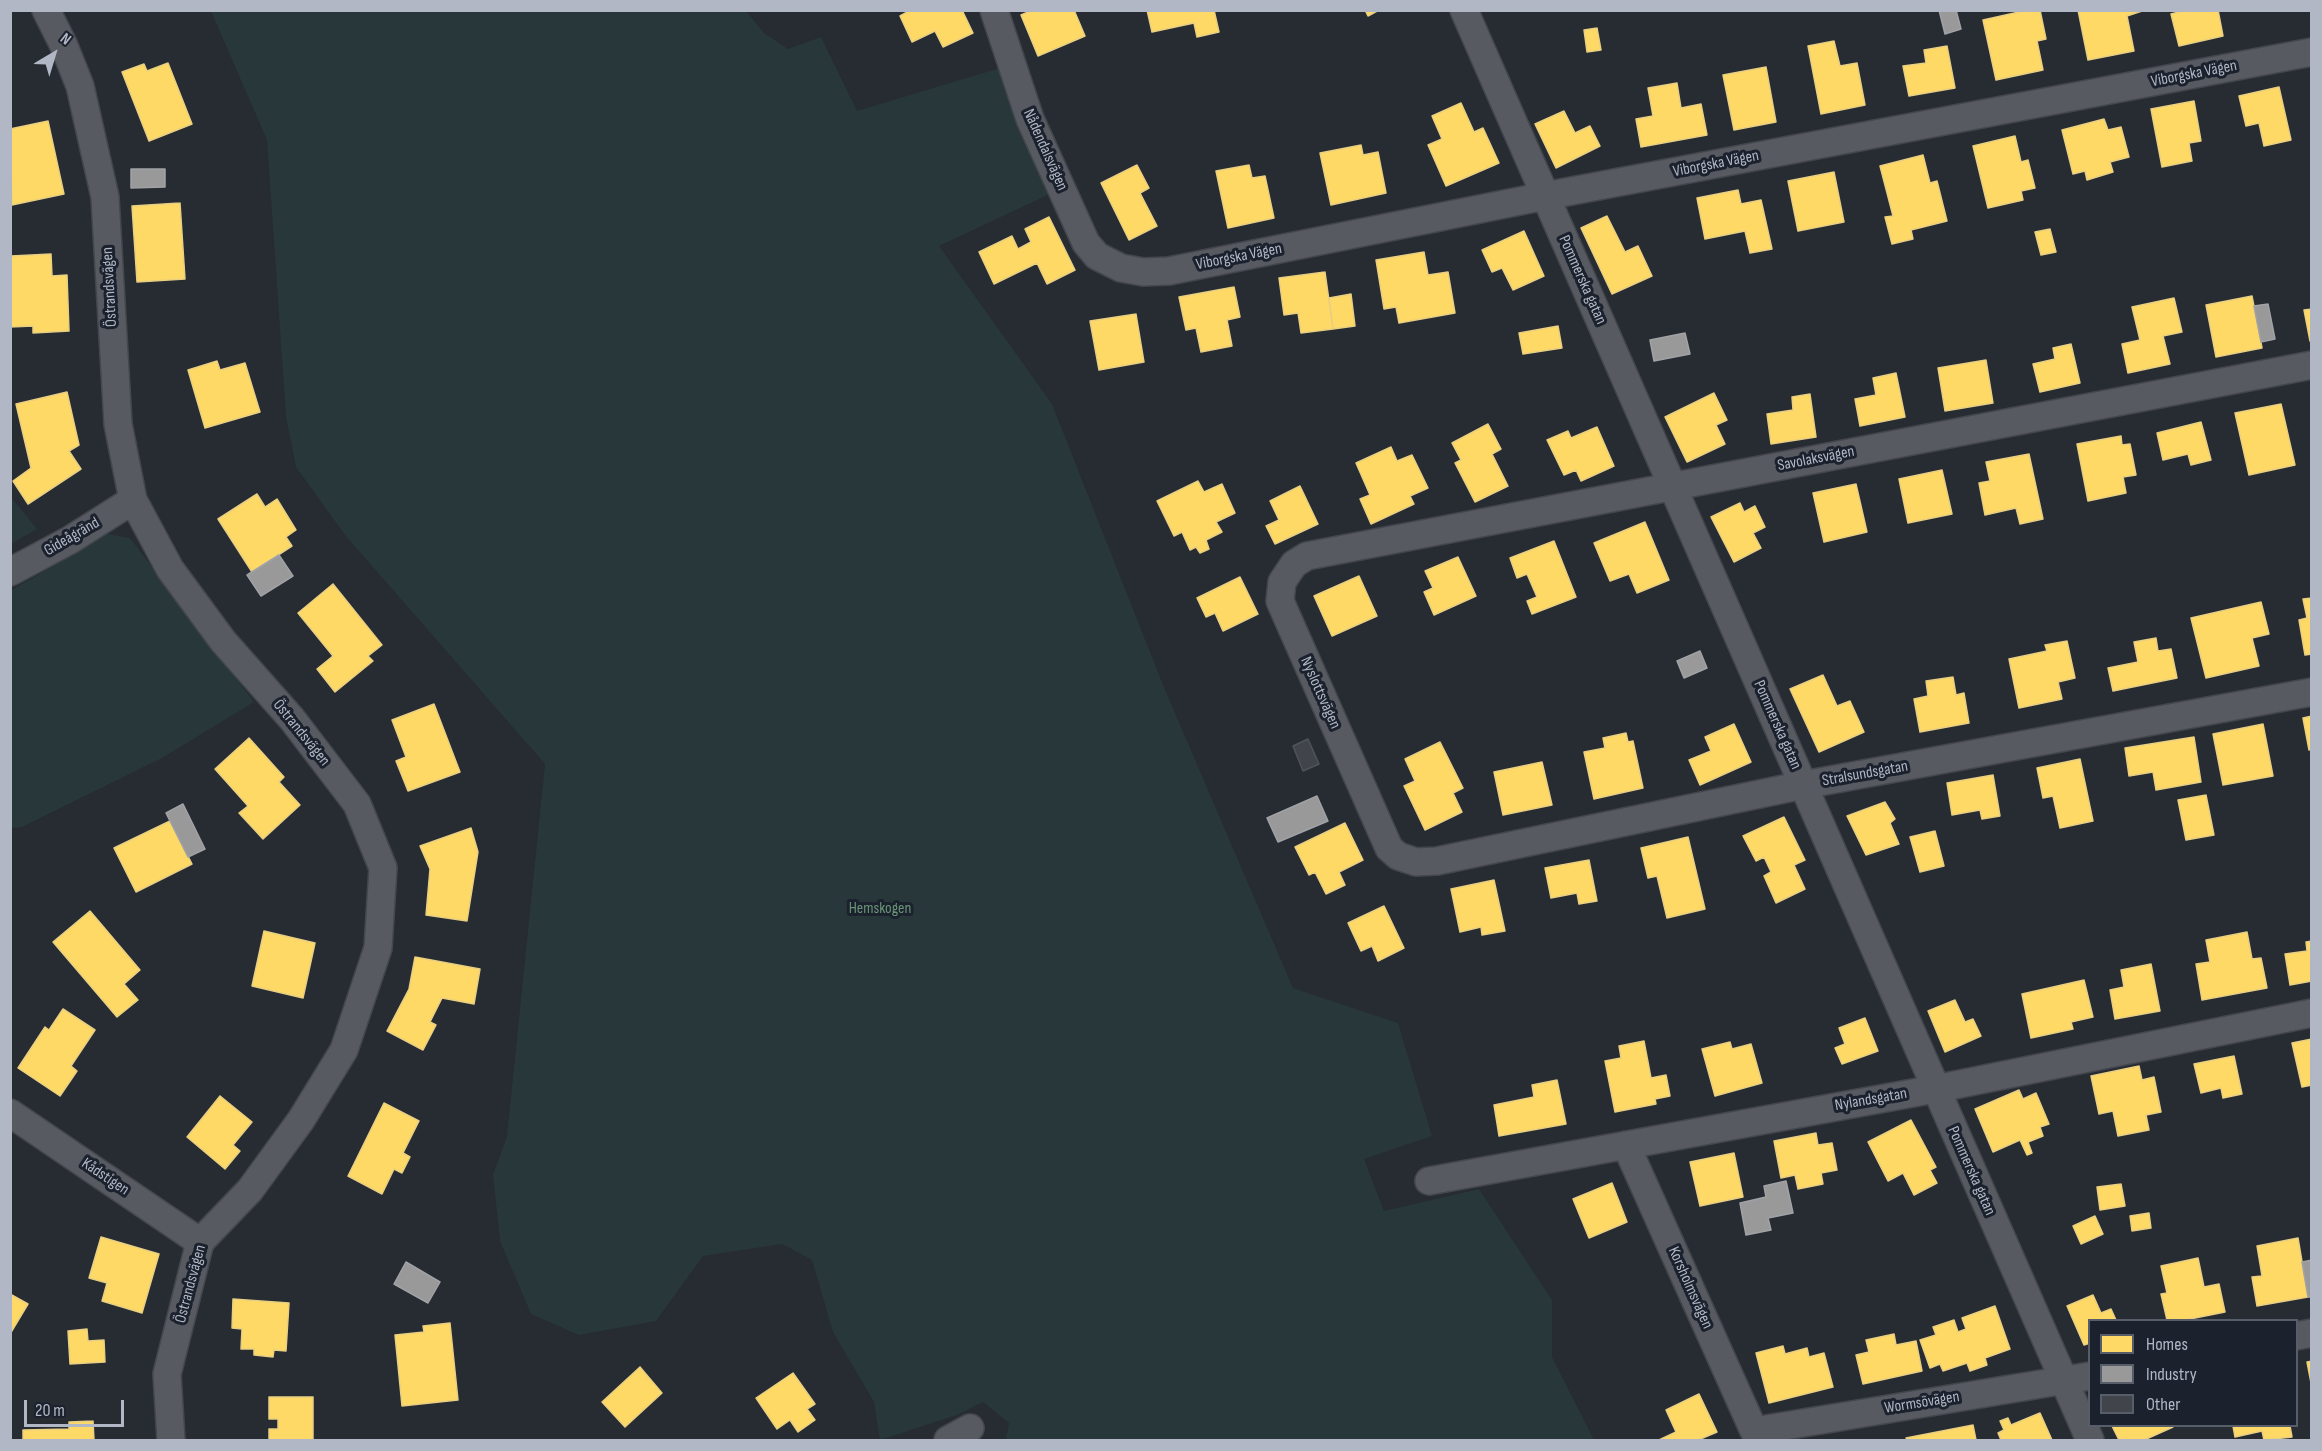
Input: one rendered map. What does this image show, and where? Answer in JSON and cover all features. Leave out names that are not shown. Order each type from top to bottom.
[{"type":"street","name":"Östrandsvägen","points":[[46,10],[80,86],[105,197],[118,424],[133,500],[170,569],[223,641],[292,719],[357,804],[383,868],[378,948],[344,1050],[301,1120],[249,1190],[200,1242],[167,1374],[171,1440]]},
{"type":"street","name":"Pommerska gatan","points":[[1464,10],[2090,1440]]},
{"type":"street","name":"Nådendalsvägen","points":[[994,12],[1030,119],[1086,243],[1097,256],[1121,268]]},
{"type":"street","name":"Viborgska Vägen","points":[[1121,268],[1143,272],[1169,271],[1545,196],[2312,52]]},
{"type":"street","name":"Savolaksvägen","points":[[1320,556],[2312,365]]},
{"type":"street","name":"Gideågränd","points":[[10,572],[70,540],[133,500]]},
{"type":"street","name":"Nyslottsvägen","points":[[1320,556],[1307,556],[1294,564],[1282,582],[1280,601],[1389,848]]},
{"type":"street","name":"Stralsundsgatan","points":[[1389,848],[1398,856],[1416,862],[1437,861],[1803,785],[2312,692]]},
{"type":"street","name":"Nylandsgatan","points":[[1429,1181],[1935,1089],[2312,1013]]},
{"type":"street","name":"Kådstigen","points":[[10,1113],[200,1242]]},
{"type":"street","name":"Korsholmsvägen","points":[[1626,1145],[1754,1431]]},
{"type":"street","name":"Wormsövägen","points":[[1754,1431],[2088,1376]]},
{"type":"green space","name":"Hemskogen","points":[[211,11],[746,11],[764,33],[788,49],[821,37],[857,111],[1000,68],[1050,194],[939,246],[1052,404],[1163,685],[1293,988],[1398,1023],[1432,1136],[1364,1159],[1384,1211],[1479,1189],[1552,1300],[1552,1357],[1594,1440],[1006,1440],[1009,1423],[983,1402],[957,1415],[880,1440],[874,1402],[833,1332],[812,1260],[782,1244],[703,1256],[656,1321],[579,1335],[531,1314],[500,1241],[493,1175],[507,1136],[545,764],[345,535],[296,467],[286,417],[267,140]]},
{"type":"green space","points":[[11,497],[37,529],[10,544]]},
{"type":"green space","points":[[108,534],[130,538],[254,702],[162,758],[22,827],[11,828],[10,591]]},
{"type":"building: Homes","points":[[911,10],[962,10],[973,33],[943,47],[935,31],[912,42],[900,16]]},
{"type":"building: Homes","points":[[1033,10],[1074,10],[1085,36],[1038,56],[1021,15]]},
{"type":"building: Homes","points":[[1147,10],[1214,10],[1219,32],[1197,37],[1194,23],[1152,32]]},
{"type":"building: Homes","points":[[1365,10],[1379,10],[1368,16]]},
{"type":"building: Homes","points":[[2028,10],[2040,10],[2046,39],[2037,41],[2043,70],[1996,80],[1983,20]]},
{"type":"building: Homes","points":[[2078,10],[2145,10],[2127,16],[2134,51],[2088,60]]},
{"type":"building: Homes","points":[[2187,10],[2218,10],[2223,36],[2179,46],[2171,14]]},
{"type":"building: Homes","points":[[1597,28],[1601,50],[1587,52],[1584,30]]},
{"type":"building: Homes","points":[[1834,41],[1840,66],[1857,63],[1865,105],[1821,114],[1808,46]]},
{"type":"building: Homes","points":[[1947,46],[1955,88],[1909,96],[1903,66],[1926,63],[1924,50]]},
{"type":"building: Homes","points":[[168,63],[192,124],[149,141],[122,72],[144,64],[147,71]]},
{"type":"building: Homes","points":[[1766,67],[1776,122],[1734,130],[1723,75]]},
{"type":"building: Homes","points":[[1677,83],[1681,108],[1701,104],[1707,135],[1641,147],[1636,119],[1653,116],[1648,88]]},
{"type":"building: Homes","points":[[2279,87],[2291,140],[2264,146],[2259,123],[2246,126],[2239,96]]},
{"type":"building: Homes","points":[[2194,101],[2201,141],[2189,143],[2192,161],[2162,167],[2151,109]]},
{"type":"building: Homes","points":[[1461,103],[1474,132],[1483,128],[1499,163],[1446,186],[1428,145],[1442,139],[1432,116]]},
{"type":"building: Homes","points":[[1564,111],[1575,133],[1590,126],[1600,146],[1556,168],[1535,124]]},
{"type":"building: Homes","points":[[2104,119],[2108,130],[2121,127],[2129,157],[2110,162],[2113,172],[2087,180],[2085,171],[2073,174],[2062,130]]},
{"type":"building: Homes","points":[[48,121],[64,194],[12,205],[10,129]]},
{"type":"building: Homes","points":[[2015,136],[2021,162],[2028,160],[2035,188],[2021,191],[2023,200],[1988,208],[1973,146]]},
{"type":"building: Homes","points":[[1361,145],[1363,155],[1378,152],[1386,193],[1331,205],[1320,153]]},
{"type":"building: Homes","points":[[1923,155],[1930,183],[1937,181],[1947,221],[1911,230],[1913,239],[1892,244],[1885,217],[1893,216],[1880,166]]},
{"type":"building: Homes","points":[[1137,165],[1149,188],[1140,193],[1157,226],[1129,240],[1101,183]]},
{"type":"building: Homes","points":[[1249,165],[1252,178],[1265,176],[1274,218],[1228,228],[1216,171]]},
{"type":"building: Homes","points":[[1834,172],[1844,222],[1798,231],[1788,181]]},
{"type":"building: Homes","points":[[1738,190],[1741,204],[1761,200],[1772,249],[1750,253],[1745,231],[1705,239],[1697,198]]},
{"type":"building: Homes","points":[[180,203],[185,279],[137,282],[132,206]]},
{"type":"building: Homes","points":[[1607,216],[1625,252],[1638,246],[1652,276],[1612,294],[1581,228]]},
{"type":"building: Homes","points":[[1049,217],[1075,270],[1047,284],[1037,263],[994,284],[979,252],[1012,236],[1018,249],[1031,242],[1025,229]]},
{"type":"building: Homes","points":[[2050,229],[2056,252],[2041,255],[2035,232]]},
{"type":"building: Homes","points":[[1524,231],[1544,276],[1513,290],[1502,268],[1492,272],[1482,250]]},
{"type":"building: Homes","points":[[1424,252],[1428,275],[1448,272],[1455,313],[1399,323],[1396,307],[1384,309],[1376,260]]},
{"type":"building: Homes","points":[[51,254],[52,276],[67,275],[69,331],[33,333],[33,326],[10,327],[11,256]]},
{"type":"building: Homes","points":[[1325,272],[1333,329],[1301,333],[1298,313],[1284,315],[1279,278]]},
{"type":"building: Homes","points":[[1234,287],[1240,317],[1227,320],[1232,346],[1201,352],[1196,328],[1186,330],[1179,297]]},
{"type":"building: Homes","points":[[1351,294],[1355,326],[1333,329],[1329,298]]},
{"type":"building: Homes","points":[[2252,296],[2262,348],[2216,357],[2206,305]]},
{"type":"building: Homes","points":[[2174,298],[2182,332],[2163,336],[2170,364],[2128,373],[2122,344],[2140,340],[2132,307]]},
{"type":"building: Homes","points":[[2312,309],[2312,341],[2310,341],[2304,310]]},
{"type":"building: Homes","points":[[1136,314],[1144,362],[1099,370],[1090,321]]},
{"type":"building: Homes","points":[[1558,326],[1562,348],[1523,354],[1519,333]]},
{"type":"building: Homes","points":[[2071,344],[2080,383],[2040,392],[2033,364],[2055,359],[2053,348]]},
{"type":"building: Homes","points":[[1986,360],[1993,403],[1945,411],[1938,368]]},
{"type":"building: Homes","points":[[217,361],[220,370],[245,363],[260,412],[205,428],[188,370]]},
{"type":"building: Homes","points":[[1896,373],[1905,417],[1860,426],[1855,399],[1876,395],[1873,378]]},
{"type":"building: Homes","points":[[67,392],[79,445],[69,451],[81,469],[28,504],[13,481],[31,468],[16,404]]},
{"type":"building: Homes","points":[[1714,393],[1727,420],[1716,425],[1725,444],[1687,462],[1665,417]]},
{"type":"building: Homes","points":[[1810,394],[1816,437],[1771,444],[1767,414],[1793,410],[1792,397]]},
{"type":"building: Homes","points":[[2281,404],[2295,465],[2249,475],[2235,413]]},
{"type":"building: Homes","points":[[2201,422],[2211,460],[2191,465],[2188,454],[2163,460],[2157,433]]},
{"type":"building: Homes","points":[[1488,424],[1501,449],[1492,454],[1508,486],[1475,502],[1455,463],[1461,460],[1452,443]]},
{"type":"building: Homes","points":[[1597,427],[1614,466],[1581,481],[1576,470],[1564,475],[1547,440],[1568,431],[1571,438]]},
{"type":"building: Homes","points":[[2121,436],[2122,445],[2130,444],[2136,475],[2123,477],[2126,493],[2088,501],[2077,444]]},
{"type":"building: Homes","points":[[1391,447],[1397,461],[1412,455],[1428,488],[1410,496],[1414,504],[1371,524],[1360,499],[1370,495],[1356,463]]},
{"type":"building: Homes","points":[[2029,454],[2043,519],[2020,524],[2016,508],[1985,515],[1979,483],[1990,481],[1986,462]]},
{"type":"building: Homes","points":[[1942,470],[1952,514],[1908,523],[1899,479]]},
{"type":"building: Homes","points":[[1198,481],[1204,492],[1222,484],[1235,513],[1216,522],[1222,532],[1206,540],[1209,549],[1200,553],[1196,547],[1190,550],[1182,532],[1174,536],[1157,501]]},
{"type":"building: Homes","points":[[1856,484],[1867,532],[1824,542],[1813,493]]},
{"type":"building: Homes","points":[[1300,486],[1318,524],[1275,544],[1266,526],[1279,520],[1270,501]]},
{"type":"building: Homes","points":[[257,494],[265,507],[277,499],[296,530],[286,537],[292,546],[252,572],[218,519]]},
{"type":"building: Homes","points":[[1740,503],[1744,512],[1755,506],[1765,527],[1753,533],[1761,548],[1734,562],[1711,517]]},
{"type":"building: Homes","points":[[1645,522],[1669,580],[1637,593],[1629,574],[1610,581],[1594,543]]},
{"type":"building: Homes","points":[[1554,541],[1576,597],[1532,614],[1527,601],[1537,597],[1527,574],[1517,578],[1510,558]]},
{"type":"building: Homes","points":[[1458,557],[1476,596],[1434,615],[1424,592],[1433,588],[1425,571]]},
{"type":"building: Homes","points":[[1359,576],[1377,616],[1332,636],[1314,596]]},
{"type":"building: Homes","points":[[1240,577],[1258,614],[1223,631],[1215,613],[1206,617],[1197,598]]},
{"type":"building: Homes","points":[[333,584],[382,645],[368,656],[373,661],[335,692],[317,669],[333,656],[298,613]]},
{"type":"building: Homes","points":[[2312,598],[2312,654],[2305,655],[2299,620],[2307,618],[2303,599]]},
{"type":"building: Homes","points":[[2261,602],[2269,634],[2252,638],[2259,666],[2206,678],[2191,618]]},
{"type":"building: Homes","points":[[2156,638],[2158,651],[2171,649],[2177,678],[2113,691],[2108,668],[2138,662],[2134,642]]},
{"type":"building: Homes","points":[[2067,641],[2075,678],[2058,682],[2062,699],[2019,708],[2009,659],[2047,651],[2045,645]]},
{"type":"building: Homes","points":[[1823,675],[1837,706],[1850,701],[1864,732],[1819,752],[1790,689]]},
{"type":"building: Homes","points":[[1953,677],[1956,695],[1964,693],[1969,723],[1920,732],[1914,699],[1928,696],[1926,681]]},
{"type":"building: Homes","points":[[434,704],[460,772],[408,791],[396,761],[406,757],[392,720]]},
{"type":"building: Homes","points":[[2312,716],[2312,749],[2309,750],[2303,718]]},
{"type":"building: Homes","points":[[1734,724],[1751,762],[1700,785],[1689,760],[1711,751],[1705,737]]},
{"type":"building: Homes","points":[[2263,724],[2273,776],[2223,785],[2213,734]]},
{"type":"building: Homes","points":[[1626,733],[1628,742],[1633,741],[1643,788],[1594,799],[1584,752],[1605,748],[1603,738]]},
{"type":"building: Homes","points":[[2194,737],[2201,782],[2156,790],[2153,772],[2129,776],[2125,748]]},
{"type":"building: Homes","points":[[249,738],[284,777],[279,782],[300,805],[263,839],[239,813],[248,806],[215,769]]},
{"type":"building: Homes","points":[[1440,742],[1463,788],[1453,793],[1462,812],[1425,830],[1404,786],[1415,781],[1405,759]]},
{"type":"building: Homes","points":[[2080,759],[2093,821],[2060,828],[2053,796],[2043,798],[2037,768]]},
{"type":"building: Homes","points":[[1542,762],[1552,805],[1503,815],[1494,772]]},
{"type":"building: Homes","points":[[1993,775],[2000,816],[1982,819],[1980,810],[1952,815],[1947,783]]},
{"type":"building: Homes","points":[[2206,795],[2214,835],[2186,840],[2178,800]]},
{"type":"building: Homes","points":[[1885,802],[1895,819],[1890,823],[1899,844],[1866,855],[1847,816]]},
{"type":"building: Homes","points":[[1784,817],[1805,860],[1794,865],[1805,889],[1776,903],[1764,876],[1771,872],[1764,857],[1756,861],[1743,836]]},
{"type":"building: Homes","points":[[170,821],[192,864],[136,892],[114,848]]},
{"type":"building: Homes","points":[[1345,823],[1363,860],[1339,872],[1345,885],[1326,894],[1315,872],[1309,875],[1295,847]]},
{"type":"building: Homes","points":[[471,828],[478,852],[467,921],[426,915],[430,869],[420,846]]},
{"type":"building: Homes","points":[[1935,831],[1944,866],[1920,872],[1910,837]]},
{"type":"building: Homes","points":[[1688,837],[1705,909],[1667,918],[1657,876],[1648,878],[1641,848]]},
{"type":"building: Homes","points":[[1589,860],[1597,901],[1579,904],[1577,893],[1551,898],[1545,868]]},
{"type":"building: Homes","points":[[1494,880],[1505,931],[1482,935],[1481,927],[1460,932],[1451,889]]},
{"type":"building: Homes","points":[[1384,906],[1404,948],[1378,961],[1372,946],[1361,951],[1348,923]]},
{"type":"building: Homes","points":[[90,911],[140,970],[124,984],[138,1000],[117,1017],[53,942]]},
{"type":"building: Homes","points":[[264,931],[315,943],[303,998],[252,986]]},
{"type":"building: Homes","points":[[2247,932],[2252,959],[2261,958],[2267,988],[2202,1000],[2196,964],[2210,962],[2206,940]]},
{"type":"building: Homes","points":[[2312,941],[2312,981],[2290,985],[2285,954],[2307,951],[2306,942]]},
{"type":"building: Homes","points":[[415,957],[480,969],[474,1004],[442,998],[430,1022],[436,1025],[423,1050],[387,1031],[409,989]]},
{"type":"building: Homes","points":[[2151,964],[2160,1011],[2115,1019],[2110,990],[2124,987],[2121,970]]},
{"type":"building: Homes","points":[[2084,980],[2093,1017],[2071,1022],[2073,1029],[2031,1038],[2022,994]]},
{"type":"building: Homes","points":[[1955,1000],[1965,1022],[1973,1019],[1981,1036],[1945,1052],[1928,1011]]},
{"type":"building: Homes","points":[[63,1009],[95,1030],[71,1066],[77,1071],[60,1096],[18,1068],[45,1027],[49,1030]]},
{"type":"building: Homes","points":[[1865,1018],[1878,1051],[1842,1064],[1835,1048],[1845,1044],[1839,1028]]},
{"type":"building: Homes","points":[[2312,1039],[2312,1085],[2302,1087],[2292,1043]]},
{"type":"building: Homes","points":[[1644,1041],[1651,1078],[1666,1075],[1670,1096],[1655,1099],[1656,1104],[1615,1112],[1605,1061],[1621,1058],[1619,1046]]},
{"type":"building: Homes","points":[[1730,1042],[1732,1049],[1751,1044],[1762,1083],[1715,1096],[1702,1049]]},
{"type":"building: Homes","points":[[2234,1056],[2242,1094],[2223,1098],[2221,1088],[2201,1093],[2194,1064]]},
{"type":"building: Homes","points":[[2139,1066],[2142,1080],[2154,1077],[2161,1112],[2146,1115],[2149,1130],[2118,1136],[2113,1111],[2099,1114],[2091,1076]]},
{"type":"building: Homes","points":[[1557,1080],[1566,1124],[1499,1136],[1494,1105],[1534,1097],[1532,1085]]},
{"type":"building: Homes","points":[[2019,1090],[2023,1099],[2036,1093],[2049,1124],[2040,1127],[2043,1136],[2028,1142],[2032,1153],[2027,1155],[2020,1140],[1993,1152],[1975,1109]]},
{"type":"building: Homes","points":[[220,1096],[252,1122],[233,1145],[240,1151],[225,1169],[187,1137]]},
{"type":"building: Homes","points":[[384,1103],[419,1121],[403,1153],[410,1157],[402,1173],[394,1169],[382,1194],[348,1176]]},
{"type":"building: Homes","points":[[1911,1120],[1936,1167],[1930,1170],[1937,1183],[1914,1195],[1903,1173],[1888,1181],[1868,1142]]},
{"type":"building: Homes","points":[[1816,1133],[1818,1145],[1832,1143],[1837,1170],[1821,1173],[1823,1184],[1798,1189],[1795,1175],[1781,1178],[1774,1141]]},
{"type":"building: Homes","points":[[1734,1153],[1743,1197],[1700,1206],[1690,1162]]},
{"type":"building: Homes","points":[[1612,1183],[1627,1222],[1589,1238],[1573,1199]]},
{"type":"building: Homes","points":[[2121,1184],[2125,1206],[2100,1210],[2097,1187]]},
{"type":"building: Homes","points":[[2149,1213],[2151,1228],[2132,1231],[2130,1216]]},
{"type":"building: Homes","points":[[2095,1216],[2103,1234],[2081,1244],[2073,1226]]},
{"type":"building: Homes","points":[[101,1237],[159,1254],[142,1313],[102,1301],[107,1283],[89,1278]]},
{"type":"building: Homes","points":[[2298,1238],[2308,1297],[2257,1306],[2252,1277],[2262,1276],[2257,1246]]},
{"type":"building: Homes","points":[[2198,1258],[2204,1287],[2219,1284],[2225,1312],[2190,1319],[2167,1319],[2161,1294],[2167,1293],[2161,1266]]},
{"type":"building: Homes","points":[[10,1294],[28,1304],[10,1334]]},
{"type":"building: Homes","points":[[2093,1295],[2101,1313],[2111,1309],[2116,1319],[2088,1319],[2088,1344],[2084,1345],[2067,1306]]},
{"type":"building: Homes","points":[[233,1299],[289,1303],[286,1351],[274,1350],[273,1357],[254,1355],[254,1349],[241,1349],[242,1329],[232,1328]]},
{"type":"building: Homes","points":[[1995,1306],[2010,1349],[1985,1358],[1987,1365],[1970,1371],[1967,1363],[1943,1371],[1940,1364],[1930,1368],[1920,1340],[1936,1335],[1933,1327],[1954,1320],[1958,1332],[1966,1329],[1962,1318]]},
{"type":"building: Homes","points":[[450,1323],[458,1400],[402,1406],[395,1335],[424,1332],[423,1326]]},
{"type":"building: Homes","points":[[87,1329],[88,1341],[104,1340],[105,1362],[70,1364],[68,1331]]},
{"type":"building: Homes","points":[[1894,1334],[1896,1345],[1916,1341],[1922,1371],[1863,1384],[1856,1355],[1869,1352],[1866,1340]]},
{"type":"building: Homes","points":[[1783,1346],[1785,1354],[1807,1348],[1809,1357],[1824,1353],[1833,1387],[1769,1403],[1756,1353]]},
{"type":"building: Homes","points":[[2312,1361],[2312,1388],[2307,1362]]},
{"type":"building: Homes","points":[[640,1367],[662,1393],[625,1427],[602,1402]]},
{"type":"building: Homes","points":[[793,1373],[815,1404],[807,1409],[815,1420],[798,1432],[790,1420],[777,1429],[756,1398]]},
{"type":"building: Homes","points":[[1699,1394],[1717,1432],[1698,1440],[1659,1440],[1676,1432],[1666,1410]]},
{"type":"building: Homes","points":[[269,1397],[313,1397],[313,1440],[269,1440],[269,1429],[278,1429],[278,1419],[269,1419]]},
{"type":"building: Homes","points":[[2040,1413],[2052,1440],[2001,1440],[1998,1433],[2004,1430],[2000,1421],[2008,1418],[2011,1425]]},
{"type":"building: Homes","points":[[93,1421],[94,1440],[23,1440],[23,1430],[69,1429],[69,1422]]},
{"type":"building: Homes","points":[[1973,1425],[1976,1440],[1907,1440],[1906,1438]]},
{"type":"building: Homes","points":[[2112,1427],[2173,1427],[2144,1440],[2119,1440]]},
{"type":"building: Homes","points":[[2233,1427],[2290,1427],[2292,1437],[2264,1440],[2262,1431],[2235,1437]]},
{"type":"building: Industry","points":[[1939,10],[1956,10],[1961,29],[1945,34]]},
{"type":"building: Industry","points":[[131,169],[165,169],[165,187],[131,188]]},
{"type":"building: Industry","points":[[2268,304],[2275,339],[2261,342],[2254,306]]},
{"type":"building: Industry","points":[[1685,333],[1690,354],[1654,361],[1650,340]]},
{"type":"building: Industry","points":[[279,555],[293,576],[261,596],[247,575]]},
{"type":"building: Industry","points":[[1700,651],[1707,668],[1684,678],[1677,661]]},
{"type":"building: Industry","points":[[1317,796],[1328,821],[1278,842],[1267,818]]},
{"type":"building: Industry","points":[[183,804],[205,849],[188,857],[166,813]]},
{"type":"building: Industry","points":[[1786,1181],[1793,1213],[1768,1218],[1771,1230],[1746,1235],[1740,1203],[1766,1197],[1764,1186]]},
{"type":"building: Industry","points":[[2312,1260],[2312,1297],[2308,1297],[2302,1262]]},
{"type":"building: Industry","points":[[406,1262],[440,1282],[428,1303],[394,1284]]},
{"type":"building: Other","points":[[1308,739],[1319,764],[1303,771],[1293,746]]}]
